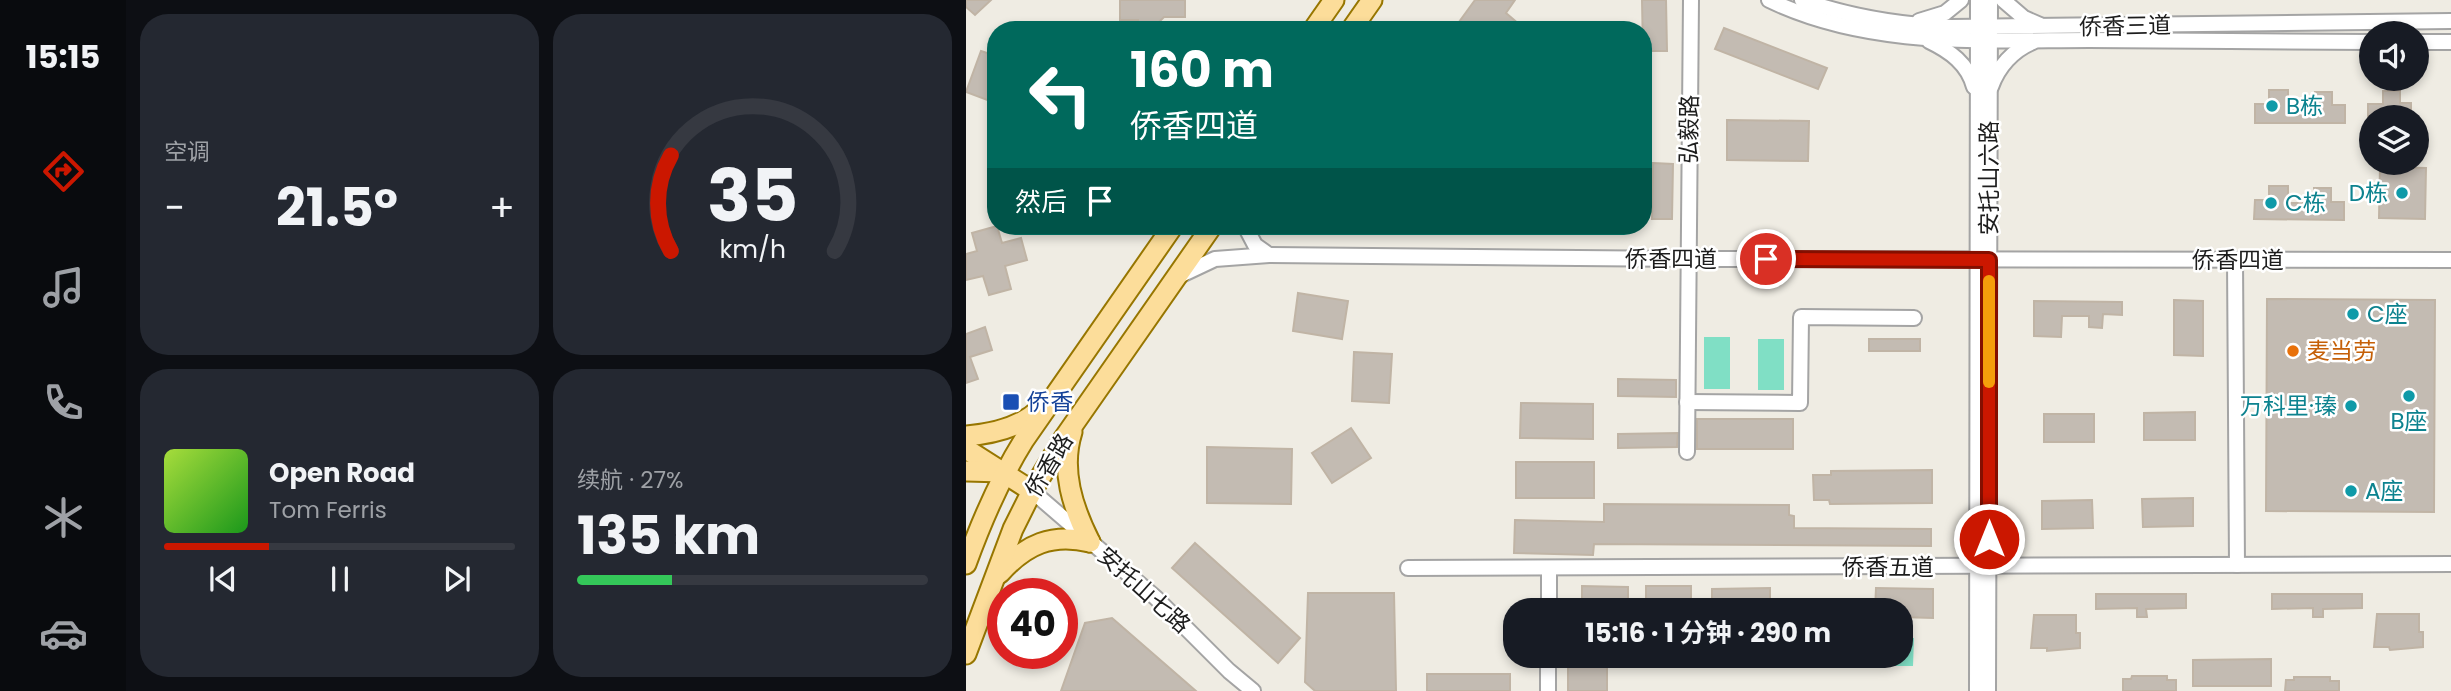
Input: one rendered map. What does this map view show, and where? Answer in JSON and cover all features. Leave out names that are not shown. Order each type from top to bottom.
[{"type":"main road","points":[[1319,21],[1334,0]]},
{"type":"main road","points":[[1357,21],[1371,0]]},
{"type":"main road","name":"侨香路","points":[[967,562],[1004,472],[1166,235]]},
{"type":"main road","name":"侨香路","points":[[994,578],[1013,529],[1032,491],[1074,423],[1206,235]]},
{"type":"main road","points":[[966,436],[995,432],[1016,425],[1034,415],[1054,397]]},
{"type":"main road","points":[[1074,423],[1068,453],[1069,484],[1078,516],[1090,542]]},
{"type":"main road","points":[[966,449],[1032,491]]},
{"type":"main road","points":[[966,471],[1004,472]]},
{"type":"main road","points":[[966,517],[969,536],[967,562]]},
{"type":"main road","points":[[995,578],[1012,559],[1035,545],[1063,537],[1090,542]]},
{"type":"main road","name":"侨香路","points":[[966,654],[987,598]]},
{"type":"street","name":"弘毅路","points":[[1688,452],[1687,259],[1691,0]]},
{"type":"street","name":"侨香三道","points":[[1769,0],[1800,13],[1849,27],[1914,38],[2056,27],[2451,21]]},
{"type":"street","name":"侨香三道","points":[[1802,0],[1854,16],[1895,23],[2045,40],[2359,42]]},
{"type":"street","points":[[1895,23],[1938,16],[1961,0]]},
{"type":"street","name":"安托山六路","points":[[1978,0],[1990,95],[1984,260],[1983,567],[1988,691]]},
{"type":"street","name":"安托山六路","points":[[1984,260],[1978,106],[1984,34],[1990,0]]},
{"type":"street","points":[[2003,0],[2031,22],[2056,27]]},
{"type":"street","points":[[1914,38],[1938,45],[1963,64],[1971,76],[1978,106]]},
{"type":"street","points":[[1990,95],[1994,78],[2008,59],[2028,44],[2045,40]]},
{"type":"street","points":[[2429,42],[2451,42]]},
{"type":"street","points":[[1250,235],[1255,245],[1269,255]]},
{"type":"street","name":"侨香四道","points":[[1176,277],[1215,260],[1269,255],[1687,259],[2451,260]]},
{"type":"street","points":[[2235,260],[2237,565]]},
{"type":"street","points":[[1688,402],[1800,403],[1801,317],[1914,318]]},
{"type":"street","name":"安托山七路","points":[[1032,491],[1156,598],[1229,671],[1254,691]]},
{"type":"street","name":"侨香五道","points":[[1408,568],[2451,564]]},
{"type":"street","name":"安托山六路","points":[[1977,691],[1983,567]]},
{"type":"street","points":[[1549,568],[1549,598]]},
{"type":"street","points":[[1548,668],[1548,691]]},
{"type":"green space","points":[[1704,337],[1730,337],[1730,389],[1704,389]]},
{"type":"green space","points":[[1758,339],[1784,339],[1784,390],[1758,390]]},
{"type":"building","points":[[966,0],[991,0],[975,15],[966,7]]},
{"type":"building","points":[[1120,0],[1185,0],[1185,17],[1164,17],[1160,21],[1120,20]]},
{"type":"building","points":[[1475,0],[1515,0],[1506,13],[1515,21],[1460,21]]},
{"type":"building","points":[[1642,0],[1666,0],[1667,51],[1652,51],[1652,21],[1642,21]]},
{"type":"building","points":[[1724,28],[1827,68],[1818,89],[1715,49]]},
{"type":"building","points":[[981,51],[987,53],[987,100],[966,92]]},
{"type":"building","name":"B栋","points":[[2269,90],[2288,90],[2288,107],[2315,107],[2315,92],[2332,92],[2332,105],[2345,105],[2345,123],[2255,123],[2255,104],[2269,104]]},
{"type":"building","points":[[2383,91],[2400,91],[2400,103],[2411,105],[2368,105],[2383,104]]},
{"type":"building","points":[[1727,120],[1809,121],[1808,161],[1727,160]]},
{"type":"building","points":[[1653,163],[1673,164],[1672,219],[1652,219]]},
{"type":"building","name":"D栋","points":[[2380,175],[2426,175],[2425,219],[2379,218]]},
{"type":"building","name":"C栋","points":[[2269,186],[2288,186],[2288,203],[2314,203],[2314,188],[2331,188],[2331,202],[2344,202],[2344,220],[2254,219],[2255,200],[2269,200]]},
{"type":"building","points":[[987,229],[987,235],[1000,235],[1002,243],[1021,238],[1027,260],[1005,266],[1011,289],[989,295],[983,276],[966,280],[966,254],[977,251],[972,233]]},
{"type":"building","points":[[1298,293],[1348,301],[1342,339],[1293,331]]},
{"type":"building","name":"万科里·瑧","points":[[2267,299],[2435,300],[2434,512],[2266,511]]},
{"type":"building","points":[[2174,300],[2203,301],[2203,356],[2174,355]]},
{"type":"building","points":[[2034,301],[2122,302],[2122,315],[2103,314],[2102,328],[2089,327],[2089,316],[2062,316],[2061,337],[2034,336]]},
{"type":"building","points":[[985,327],[992,350],[970,357],[978,379],[966,383],[966,334]]},
{"type":"building","points":[[1869,339],[1920,339],[1920,351],[1869,351]]},
{"type":"building","points":[[1354,352],[1392,354],[1389,403],[1352,401]]},
{"type":"building","points":[[1618,379],[1676,380],[1676,397],[1618,396]]},
{"type":"building","points":[[1521,403],[1593,404],[1593,439],[1520,438]]},
{"type":"building","points":[[2195,412],[2195,440],[2144,440],[2144,413]]},
{"type":"building","points":[[2044,414],[2094,414],[2094,442],[2044,442]]},
{"type":"building","points":[[1697,419],[1793,419],[1793,449],[1697,449]]},
{"type":"building","points":[[1351,428],[1371,458],[1332,483],[1312,453]]},
{"type":"building","points":[[1678,433],[1677,447],[1618,448],[1618,434]]},
{"type":"building","points":[[1207,447],[1292,449],[1291,504],[1207,503]]},
{"type":"building","points":[[1516,462],[1594,462],[1594,498],[1516,498]]},
{"type":"building","points":[[1932,470],[1932,503],[1830,504],[1829,500],[1814,500],[1813,475],[1831,475],[1831,471]]},
{"type":"building","points":[[2193,498],[2193,526],[2143,527],[2142,499]]},
{"type":"building","points":[[2092,500],[2093,528],[2042,529],[2042,501]]},
{"type":"building","points":[[1604,504],[1789,505],[1789,515],[1794,516],[1794,528],[1931,529],[1931,546],[1594,544],[1593,555],[1514,553],[1515,520],[1604,522]]},
{"type":"building","points":[[1195,543],[1300,638],[1278,663],[1172,568]]},
{"type":"building","points":[[1582,586],[1628,587],[1628,598],[1582,598]]},
{"type":"building","points":[[1646,586],[1691,586],[1691,598],[1646,598]]},
{"type":"building","points":[[1770,588],[1770,598],[1712,598],[1712,589]]},
{"type":"building","points":[[1876,588],[1933,589],[1933,618],[1913,617],[1913,598],[1876,598]]},
{"type":"building","points":[[1308,593],[1394,593],[1396,691],[1315,691],[1305,682]]},
{"type":"building","points":[[2096,594],[2186,594],[2186,608],[2146,609],[2147,617],[2137,617],[2137,608],[2096,609]]},
{"type":"building","points":[[2272,594],[2362,594],[2362,608],[2323,609],[2323,617],[2313,617],[2313,608],[2272,609]]},
{"type":"building","points":[[2377,614],[2419,614],[2419,632],[2423,632],[2423,647],[2390,650],[2389,647],[2374,647]]},
{"type":"building","points":[[2034,615],[2076,615],[2076,633],[2080,633],[2080,648],[2047,651],[2047,648],[2031,648]]},
{"type":"building","points":[[1112,618],[1196,691],[1061,691],[1069,669],[1078,669],[1078,643],[1085,623]]},
{"type":"building","points":[[2271,659],[2271,686],[2193,686],[2193,660]]},
{"type":"building","points":[[1568,668],[1607,668],[1607,691],[1568,691]]},
{"type":"building","points":[[1427,674],[1510,674],[1510,691],[1427,691]]},
{"type":"building","points":[[2132,676],[2167,676],[2167,680],[2176,680],[2176,691],[2123,691],[2123,679],[2131,679]]},
{"type":"building","points":[[2294,677],[2330,677],[2330,681],[2339,681],[2339,691],[2285,691],[2286,680],[2294,680]]},
{"type":"slow traffic","points":[[1989,281],[1989,382]]},
{"type":"place","name":"B栋","points":[[2272,106]]},
{"type":"place","name":"D栋","points":[[2402,193]]},
{"type":"place","name":"C栋","points":[[2271,203]]},
{"type":"place","name":"C座","points":[[2353,314]]},
{"type":"place","name":"麦当劳","points":[[2293,351]]},
{"type":"place","name":"B座","points":[[2409,396]]},
{"type":"place","name":"侨香","points":[[1011,402]]},
{"type":"place","name":"万科里·瑧","points":[[2351,406]]},
{"type":"place","name":"A座","points":[[2351,491]]},
{"type":"route","points":[[1766,259],[1989,260],[1989,539]]}]
